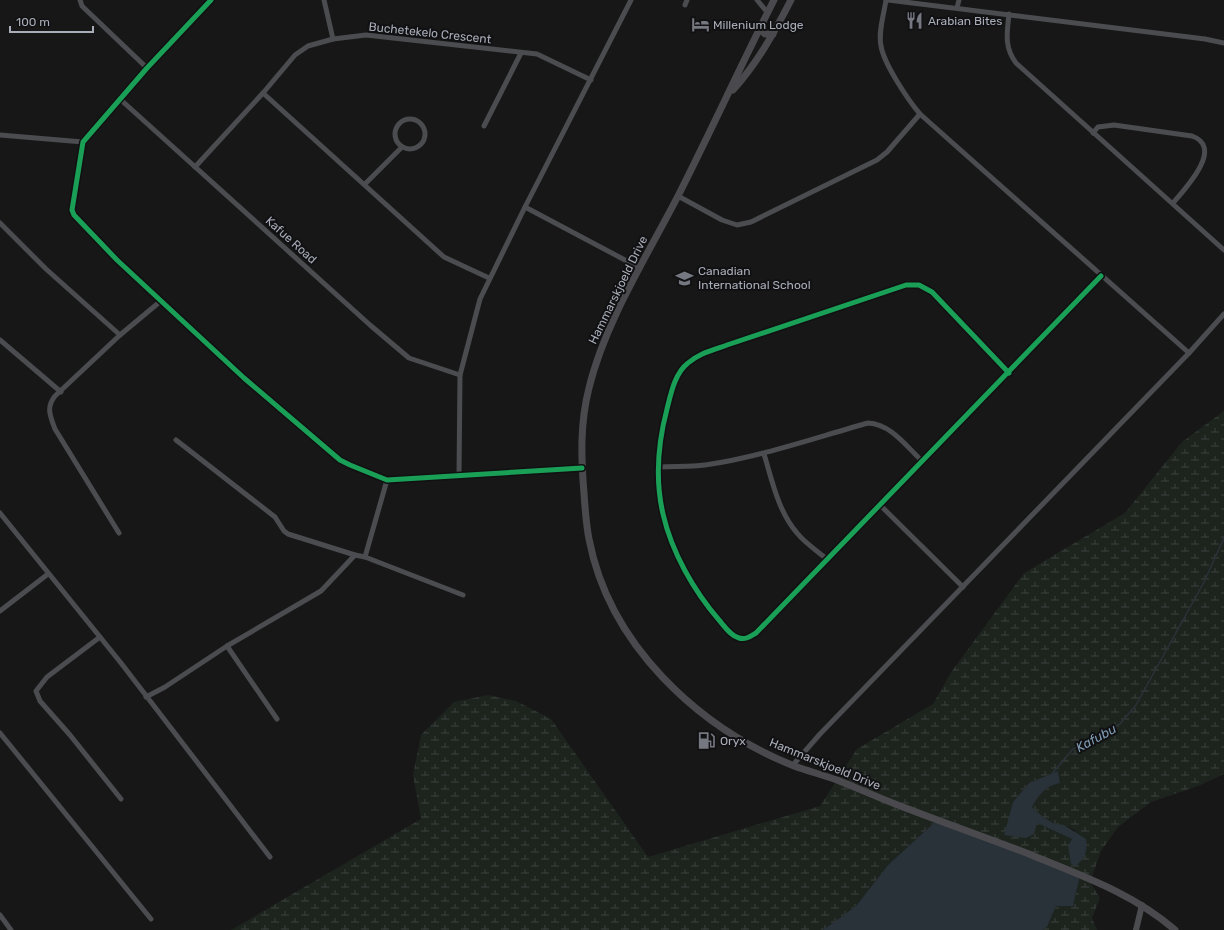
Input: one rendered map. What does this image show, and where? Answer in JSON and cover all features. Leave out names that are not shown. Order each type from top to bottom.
[{"type":"main road","name":"Hammarskjoeld Drive","points":[[774,0],[727,98],[602,344],[589,386],[583,418],[582,468],[590,541],[597,567],[607,593],[631,638],[657,672],[682,697],[711,721],[734,736],[793,765],[837,780],[1091,879],[1142,905],[1158,915],[1175,930]]},
{"type":"main road","name":"Hammarskjoeld Drive","points":[[727,98],[752,69],[791,0]]},
{"type":"main road","points":[[760,29],[765,34],[773,34]]},
{"type":"street","points":[[80,0],[82,6],[147,68]]},
{"type":"street","points":[[211,0],[147,68],[121,100],[82,142],[73,200],[74,215],[117,260],[162,300],[244,378],[340,460],[350,466],[387,480],[582,468]]},
{"type":"street","points":[[324,0],[333,39]]},
{"type":"street","points":[[459,476],[460,375],[480,299],[489,278],[631,0]]},
{"type":"street","points":[[757,0],[768,13]]},
{"type":"street","points":[[1189,353],[920,114],[897,81],[881,47],[881,34],[887,0],[1205,39],[1224,43]]},
{"type":"street","points":[[957,8],[959,0]]},
{"type":"street","points":[[1009,14],[1006,40],[1008,50],[1016,63],[1224,250]]},
{"type":"street","name":"Buchetekelo Crescent","points":[[195,167],[263,93],[295,55],[308,46],[333,39],[366,35],[537,54],[591,80]]},
{"type":"street","points":[[484,126],[521,53]]},
{"type":"street","points":[[263,93],[444,257],[489,278]]},
{"type":"street","name":"Kafue Road","points":[[121,100],[409,358],[460,375]]},
{"type":"street","points":[[678,196],[722,220],[737,225],[751,222],[877,160],[887,152],[920,114]]},
{"type":"street","points":[[411,119],[418,121],[423,126],[425,132],[421,145],[415,149],[402,147],[394,136],[395,129],[399,123],[405,120],[411,119]]},
{"type":"street","points":[[1093,133],[1098,127],[1114,126],[1192,136],[1200,138],[1206,143],[1209,150],[1206,165],[1173,203]]},
{"type":"street","points":[[0,135],[82,142]]},
{"type":"street","points":[[365,184],[402,147]]},
{"type":"street","points":[[525,207],[640,268]]},
{"type":"street","points":[[0,223],[46,269],[120,335]]},
{"type":"street","points":[[1009,373],[932,292],[919,285],[906,285],[704,353],[688,363],[678,374],[670,396],[663,425],[658,467],[663,515],[679,558],[695,589],[708,608],[733,636],[741,639],[749,638],[756,633],[1009,373],[1101,276]]},
{"type":"street","points":[[119,533],[55,429],[50,416],[49,406],[50,402],[120,335],[162,300]]},
{"type":"street","points":[[793,765],[820,734],[1189,353],[1224,314]]},
{"type":"street","points":[[0,340],[61,392]]},
{"type":"street","points":[[658,467],[702,465],[764,454],[868,422],[879,423],[890,430],[922,461]]},
{"type":"street","points":[[176,440],[275,517],[284,531],[288,534],[365,557],[463,594]]},
{"type":"street","points":[[764,454],[778,498],[787,519],[797,534],[827,559]]},
{"type":"street","points":[[365,557],[387,480]]},
{"type":"street","points":[[880,505],[963,587]]},
{"type":"street","points":[[0,513],[100,637],[270,857]]},
{"type":"street","points":[[146,697],[165,687],[227,646],[321,591],[355,555]]},
{"type":"street","points":[[0,611],[48,574]]},
{"type":"street","points":[[100,637],[47,677],[37,687],[36,691],[40,701],[70,735],[121,799]]},
{"type":"street","points":[[227,646],[277,719]]},
{"type":"street","points":[[0,733],[151,919]]},
{"type":"street","points":[[1136,930],[1142,905]]},
{"type":"street","points":[[0,915],[11,930]]},
{"type":"green space","points":[[1224,411],[1224,774],[1198,786],[1151,802],[1118,827],[1101,851],[1090,882],[1100,898],[1092,918],[1097,930],[1043,930],[1047,927],[1056,906],[1073,906],[1080,875],[937,820],[888,865],[856,906],[823,930],[231,930],[421,819],[413,775],[421,735],[454,702],[488,695],[516,701],[551,719],[648,857],[820,806],[857,749],[933,704],[952,671],[1024,573],[1125,513],[1182,442]],"holes":[[[1058,771],[1060,783],[1046,789],[1032,807],[1050,822],[1075,830],[1071,864],[1072,839],[1037,823],[1013,802],[1029,783]]]},
{"type":"shaded area","points":[[1058,771],[1060,783],[1046,789],[1032,807],[1043,817],[1053,823],[1064,825],[1086,839],[1087,847],[1085,854],[1076,866],[1071,864],[1068,846],[1072,839],[1037,823],[1034,834],[1026,838],[1004,835],[1013,802],[1029,783]]},
{"type":"shaded area","points":[[937,820],[1080,875],[1073,906],[1056,906],[1047,927],[1043,930],[823,930],[856,906],[888,865]]},
{"type":"waterway","name":"Kafubu","points":[[1051,775],[1072,750],[1096,735],[1120,724],[1136,705],[1204,582],[1224,538]]},
{"type":"cycle path","points":[[211,0],[147,68],[83,142],[72,210],[74,215],[117,260],[244,378],[340,460],[350,465],[387,480],[582,468]]},
{"type":"cycle path","points":[[1009,373],[932,292],[919,285],[906,285],[727,345],[702,354],[688,363],[680,372],[670,396],[661,435],[658,474],[659,488],[667,529],[678,557],[701,597],[726,628],[736,637],[744,638],[756,633],[1101,276]]},
{"type":"place","name":"Arabian Bites","points":[[915,21]]},
{"type":"place","name":"Millenium Lodge","points":[[700,25]]},
{"type":"place","name":"Canadian International School","points":[[685,278]]},
{"type":"place","name":"Oryx","points":[[707,741]]}]
